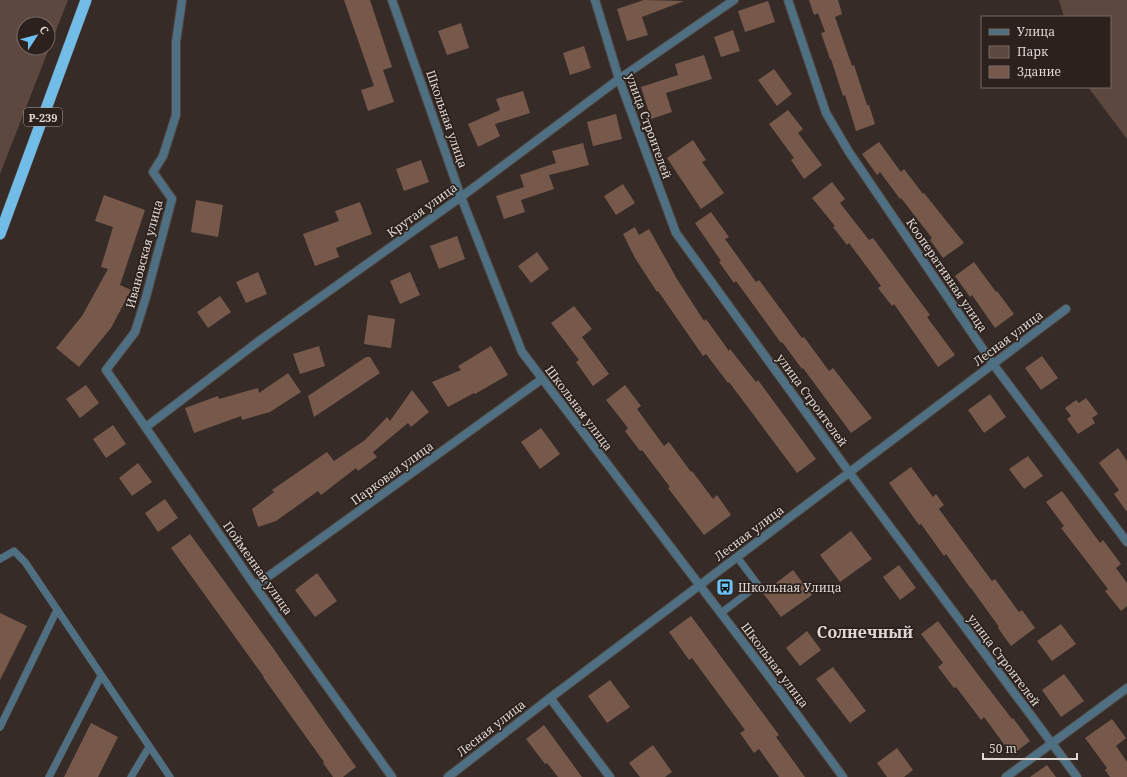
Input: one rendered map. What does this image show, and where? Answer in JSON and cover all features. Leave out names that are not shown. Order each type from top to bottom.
[{"type":"highway","name":"Р-239","points":[[0,234],[86,0]]},
{"type":"street","name":"Ивановская улица","points":[[106,370],[135,332],[146,297],[172,199],[153,172],[163,156],[176,114],[176,42],[182,0]]},
{"type":"street","name":"Школьная улица","points":[[392,0],[461,197],[522,352],[720,614],[765,670],[843,777]]},
{"type":"street","name":"улица Строителей","points":[[595,0],[619,79],[676,233],[850,472],[1077,777]]},
{"type":"street","name":"Крутая улица","points":[[146,428],[263,338],[461,197],[619,79],[734,0]]},
{"type":"street","name":"Кооперативная улица","points":[[788,0],[826,112],[845,146],[993,364],[1127,542]]},
{"type":"street","name":"Лесная улица","points":[[448,777],[550,698],[1066,309]]},
{"type":"street","name":"Пойменная улица","points":[[106,370],[255,586],[392,777]]},
{"type":"street","name":"Парковая улица","points":[[255,586],[542,379]]},
{"type":"street","points":[[1006,777],[1127,688]]},
{"type":"street","points":[[550,698],[610,777]]},
{"type":"lane","points":[[0,560],[14,551],[25,562],[170,777]]},
{"type":"lane","points":[[720,614],[758,585],[737,557]]},
{"type":"lane","points":[[0,727],[57,610]]},
{"type":"lane","points":[[49,777],[101,676]]},
{"type":"lane","points":[[131,777],[149,747]]},
{"type":"green space","points":[[0,0],[68,0],[56,31],[56,16],[16,16],[16,56],[46,56],[0,174]]},
{"type":"green space","points":[[1059,0],[1127,0],[1127,139],[1089,88],[1111,88],[1111,16],[1064,16]]},
{"type":"building","points":[[344,0],[370,0],[392,67],[383,70],[394,102],[368,111],[361,90],[374,86]]},
{"type":"building","points":[[644,0],[684,1],[642,17],[648,35],[627,41],[617,9]]},
{"type":"building","points":[[809,0],[838,0],[842,14],[835,17],[852,66],[854,65],[875,124],[856,131],[845,95],[843,96],[821,33],[825,32],[818,13],[814,15]]},
{"type":"building","points":[[768,1],[775,22],[745,32],[738,11]]},
{"type":"building","points":[[461,23],[469,48],[447,55],[438,31]]},
{"type":"building","points":[[733,30],[740,51],[721,57],[714,37]]},
{"type":"building","points":[[584,46],[591,68],[570,75],[563,53]]},
{"type":"building","points":[[704,55],[712,79],[666,93],[672,112],[651,119],[641,87],[678,75],[675,64]]},
{"type":"building","points":[[774,69],[792,94],[777,106],[758,80]]},
{"type":"building","points":[[523,91],[530,113],[495,124],[500,136],[478,147],[468,124],[500,110],[496,99]]},
{"type":"building","points":[[788,110],[803,129],[798,133],[822,165],[804,179],[791,160],[794,158],[769,124]]},
{"type":"building","points":[[616,114],[622,139],[593,146],[587,122]]},
{"type":"building","points":[[693,140],[706,160],[702,162],[724,193],[701,209],[667,158]]},
{"type":"building","points":[[879,142],[901,172],[904,169],[964,243],[943,258],[930,240],[932,238],[901,198],[900,199],[880,172],[877,175],[862,154]]},
{"type":"building","points":[[583,143],[589,165],[549,175],[554,189],[521,200],[525,212],[504,219],[496,196],[524,187],[520,175],[556,163],[552,151]]},
{"type":"building","points":[[421,160],[429,182],[404,191],[396,169]]},
{"type":"building","points":[[832,182],[845,199],[840,203],[869,240],[873,238],[930,315],[927,317],[955,355],[938,367],[894,304],[892,306],[878,288],[881,286],[849,243],[847,245],[833,227],[835,226],[812,198]]},
{"type":"building","points":[[623,184],[635,203],[616,215],[604,196]]},
{"type":"building","points":[[104,195],[145,210],[120,285],[131,290],[111,328],[79,367],[56,348],[82,316],[108,269],[101,267],[113,227],[95,221]]},
{"type":"building","points":[[196,200],[223,205],[218,237],[191,232]]},
{"type":"building","points":[[360,202],[372,234],[336,248],[339,257],[315,266],[303,234],[339,221],[335,211]]},
{"type":"building","points":[[711,212],[729,237],[725,239],[756,282],[759,280],[802,338],[804,337],[829,371],[833,368],[872,418],[851,433],[803,368],[802,369],[782,342],[781,343],[736,281],[734,283],[719,262],[721,261],[695,223]]},
{"type":"building","points":[[635,227],[639,235],[649,229],[677,279],[704,321],[706,319],[729,351],[730,349],[756,382],[758,380],[816,459],[797,473],[729,382],[728,383],[706,354],[703,356],[658,291],[657,292],[635,258],[623,234]]},
{"type":"building","points":[[457,236],[465,259],[439,269],[430,246]]},
{"type":"building","points":[[537,252],[549,269],[531,283],[518,266]]},
{"type":"building","points":[[974,262],[1014,314],[995,328],[972,295],[970,297],[955,276]]},
{"type":"building","points":[[258,272],[267,294],[246,303],[236,282]]},
{"type":"building","points":[[410,272],[420,295],[400,304],[390,281]]},
{"type":"building","points":[[220,296],[231,312],[208,328],[197,312]]},
{"type":"building","points":[[574,306],[592,329],[582,337],[609,374],[593,386],[576,362],[579,360],[551,323]]},
{"type":"building","points":[[368,315],[395,319],[391,348],[364,344]]},
{"type":"building","points":[[319,346],[325,366],[300,374],[293,354]]},
{"type":"building","points":[[491,346],[508,375],[475,394],[474,393],[448,407],[432,382],[461,370],[458,366]]},
{"type":"building","points":[[1042,356],[1058,378],[1041,390],[1025,368]]},
{"type":"building","points":[[366,357],[370,357],[380,373],[314,417],[308,396]]},
{"type":"building","points":[[288,373],[301,392],[270,412],[242,420],[241,416],[194,433],[185,408],[218,396],[219,399],[258,388],[259,393]]},
{"type":"building","points":[[86,385],[99,403],[80,418],[66,399]]},
{"type":"building","points":[[625,385],[641,406],[637,409],[664,446],[669,442],[713,499],[717,495],[731,515],[704,535],[668,488],[670,487],[642,450],[640,451],[625,431],[628,428],[606,400]]},
{"type":"building","points":[[412,390],[429,412],[411,427],[408,423],[373,452],[377,457],[358,471],[356,468],[321,495],[318,491],[276,521],[258,527],[252,509],[274,492],[272,490],[327,452],[334,461],[365,440],[387,417],[390,421]]},
{"type":"building","points":[[990,394],[1006,417],[984,433],[968,410]]},
{"type":"building","points":[[1086,398],[1098,414],[1092,418],[1095,423],[1078,434],[1067,419],[1071,416],[1065,408],[1076,400],[1079,403]]},
{"type":"building","points":[[113,425],[126,444],[106,458],[93,439]]},
{"type":"building","points":[[541,428],[560,454],[540,469],[521,442]]},
{"type":"building","points":[[1118,448],[1127,461],[1127,512],[1114,494],[1119,490],[1099,463]]},
{"type":"building","points":[[1028,456],[1043,476],[1024,489],[1009,469]]},
{"type":"building","points":[[138,463],[152,482],[132,496],[119,478]]},
{"type":"building","points":[[911,467],[933,497],[936,494],[944,505],[939,509],[992,581],[995,579],[1019,612],[1022,610],[1035,628],[1011,646],[946,554],[944,556],[921,524],[919,525],[889,483]]},
{"type":"building","points":[[1062,491],[1100,543],[1103,540],[1121,564],[1116,568],[1127,583],[1127,606],[1121,611],[1105,591],[1108,589],[1061,528],[1064,526],[1046,502]]},
{"type":"building","points":[[165,499],[178,518],[158,532],[145,513]]},
{"type":"building","points":[[851,531],[872,559],[840,582],[820,555]]},
{"type":"building","points":[[190,534],[273,648],[356,767],[343,777],[333,777],[264,677],[171,548]]},
{"type":"building","points":[[899,565],[916,588],[900,600],[883,577]]},
{"type":"building","points":[[793,570],[812,595],[781,617],[763,593]]},
{"type":"building","points":[[317,573],[337,601],[315,617],[295,590]]},
{"type":"building","points":[[0,613],[27,626],[0,680]]},
{"type":"building","points":[[691,616],[779,735],[776,737],[805,777],[779,777],[759,749],[754,753],[740,733],[745,730],[692,658],[689,660],[669,632]]},
{"type":"building","points":[[938,621],[1030,741],[1012,755],[984,717],[981,720],[956,687],[954,688],[938,667],[943,663],[921,634]]},
{"type":"building","points":[[1061,624],[1076,644],[1052,661],[1037,641]]},
{"type":"building","points":[[807,631],[821,650],[800,666],[786,648]]},
{"type":"building","points":[[833,667],[866,711],[850,723],[816,679]]},
{"type":"building","points":[[1064,674],[1084,701],[1061,717],[1042,690]]},
{"type":"building","points":[[610,680],[630,707],[607,723],[588,696]]},
{"type":"building","points":[[1112,719],[1126,738],[1116,746],[1127,762],[1127,777],[1110,777],[1105,770],[1107,768],[1085,738]]},
{"type":"building","points":[[91,723],[118,737],[98,777],[64,777]]},
{"type":"building","points":[[544,725],[582,777],[558,777],[547,763],[545,764],[526,739]]},
{"type":"building","points":[[653,745],[672,772],[665,777],[640,777],[629,763]]},
{"type":"building","points":[[897,748],[913,770],[904,777],[887,777],[877,763]]},
{"type":"building","points":[[1047,765],[1056,777],[1030,777]]},
{"type":"place","name":"Школьная Улица","points":[[725,587]]},
{"type":"district","name":"Солнечный","points":[[865,632]]}]
